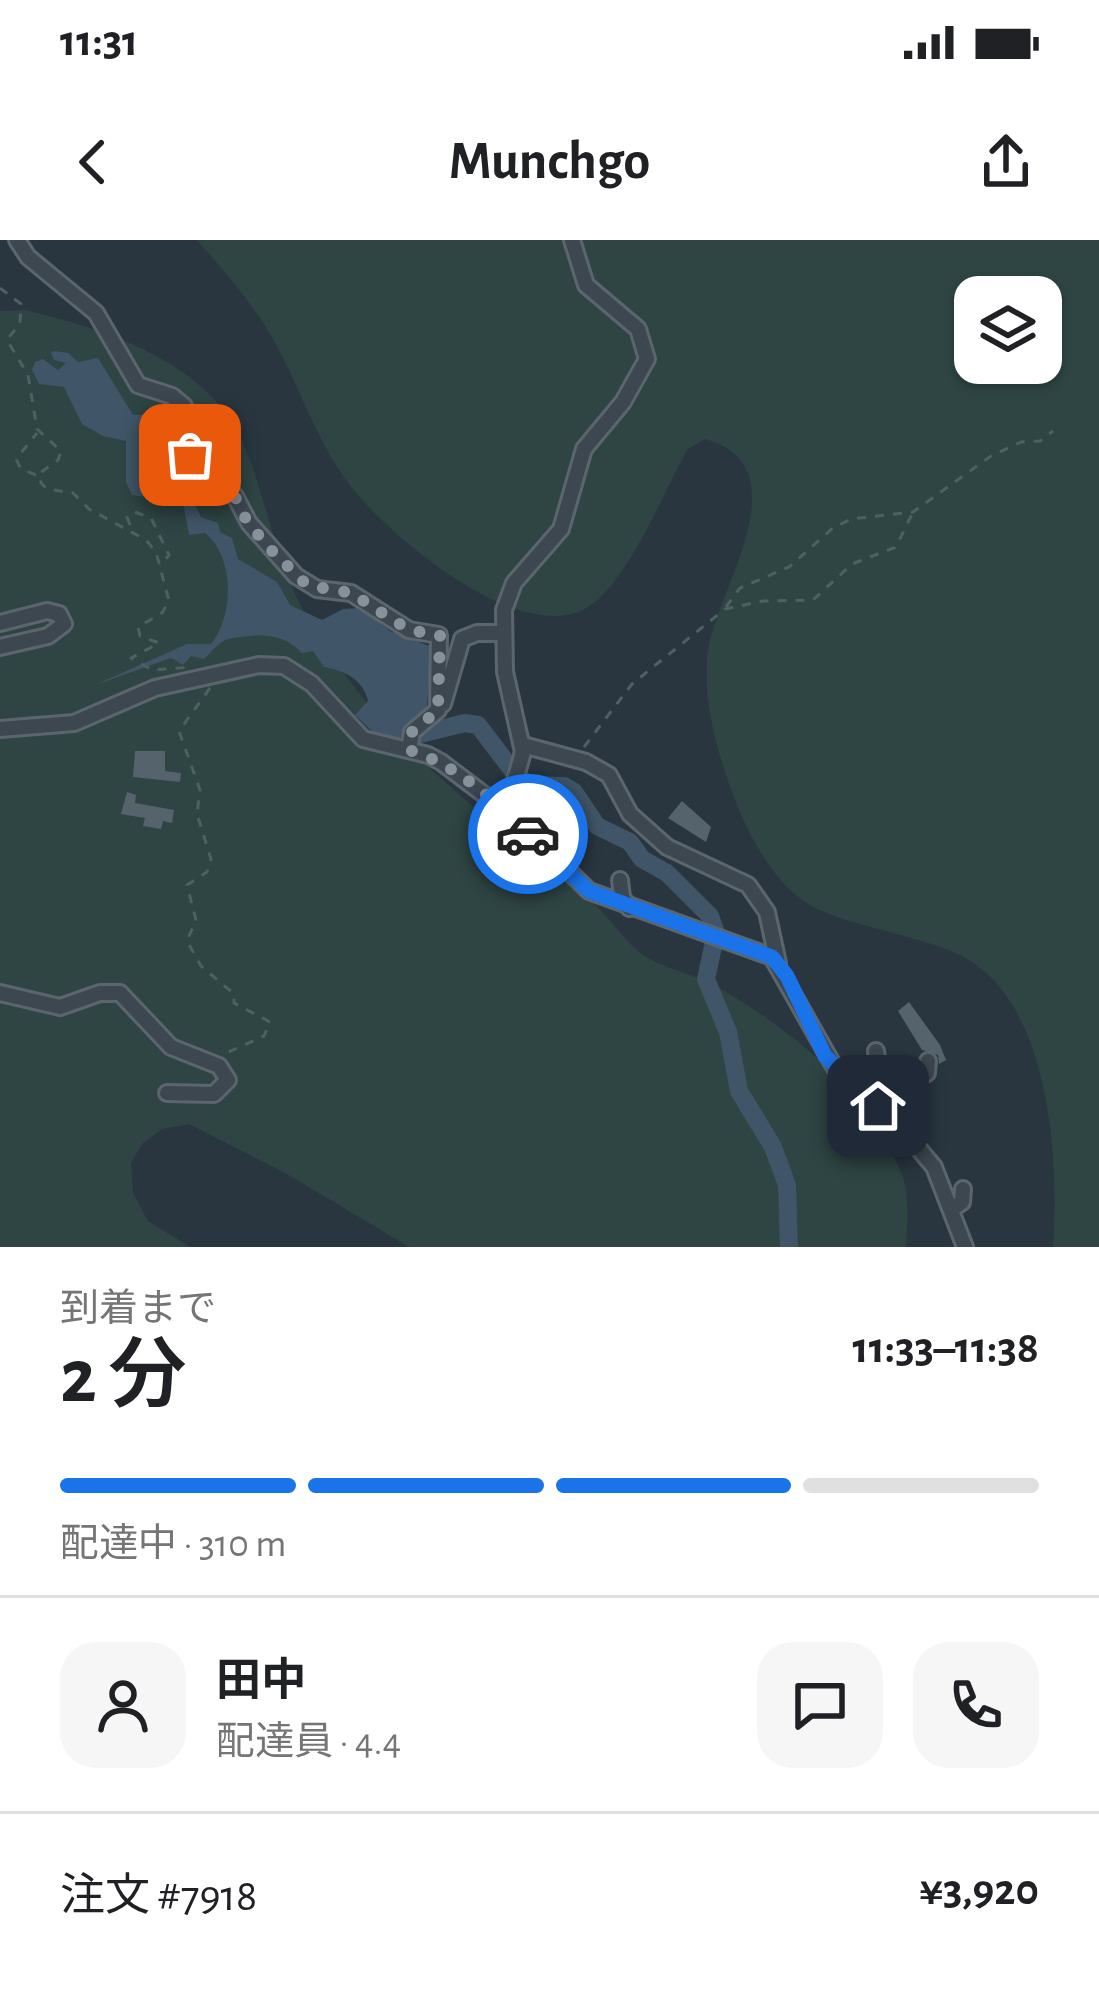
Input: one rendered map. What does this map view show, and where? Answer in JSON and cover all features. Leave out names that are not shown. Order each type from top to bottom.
[{"type":"street","points":[[17,240],[28,257],[96,313],[138,385],[172,396],[184,406],[184,437],[195,465],[207,480],[235,496],[249,524],[296,577],[317,589],[355,595],[409,630],[440,635],[437,712]]},
{"type":"street","points":[[506,812],[523,745],[505,672],[502,633],[514,584],[561,530],[580,455],[623,402],[647,359],[638,329],[586,285],[572,240]]},
{"type":"street","points":[[0,623],[46,611],[59,614],[64,624],[48,636],[0,647]]},
{"type":"street","points":[[409,750],[412,732],[437,712],[462,639],[502,633]]},
{"type":"street","points":[[0,728],[74,723],[140,692],[206,670],[284,666],[312,684],[363,739],[441,762],[506,812],[575,882],[629,908],[778,963]]},
{"type":"street","points":[[523,745],[577,759],[614,778],[628,811],[667,848],[754,890],[767,912],[778,963],[825,1056],[902,1128],[934,1167],[965,1247]]},
{"type":"street","points":[[689,844],[699,861]]},
{"type":"street","points":[[620,880],[629,908]]},
{"type":"street","points":[[0,993],[60,1006],[105,992],[120,994],[171,1047],[208,1061],[227,1076],[220,1091],[167,1094]]},
{"type":"street","points":[[876,1051],[882,1091],[878,1106]]},
{"type":"street","points":[[902,1128],[900,1090],[927,1073],[928,1060]]},
{"type":"street","points":[[952,1209],[962,1202],[963,1189]]},
{"type":"path","points":[[0,288],[21,304],[20,323],[7,340],[28,375],[39,432],[61,451],[39,476]]},
{"type":"path","points":[[577,759],[632,684],[725,609],[740,588],[789,567],[843,523],[913,512],[991,456],[1053,431]]},
{"type":"path","points":[[39,432],[19,449],[16,458],[23,471],[39,476],[45,488],[64,489],[153,547],[169,604],[137,631],[160,642],[131,658],[152,670],[206,670],[209,689],[179,731],[200,790],[196,814],[211,859],[207,872],[187,885],[196,920],[187,941],[201,965],[228,986],[234,1003],[271,1022],[256,1042],[208,1061]]},
{"type":"path","points":[[135,531],[130,514],[139,512],[154,522],[169,555],[160,566]]},
{"type":"path","points":[[725,609],[763,601],[812,600],[852,564],[896,547],[913,512]]},
{"type":"green space","points":[[197,240],[1099,240],[1099,1247],[1053,1247],[1054,1173],[1044,1090],[1018,1014],[996,983],[953,952],[839,918],[805,902],[772,869],[746,826],[716,742],[707,683],[709,645],[739,560],[752,500],[748,474],[734,453],[705,439],[688,449],[641,541],[594,603],[576,613],[549,616],[519,610],[457,580],[427,559],[358,495],[331,457],[281,354],[245,297]]},
{"type":"green space","points":[[25,310],[89,328],[154,354],[209,394],[246,450],[286,573],[304,612],[363,698],[435,773],[596,906],[639,952],[714,985],[771,1021],[848,1089],[888,1144],[905,1183],[906,1247],[409,1247],[287,1174],[189,1124],[162,1129],[142,1144],[131,1163],[133,1193],[148,1221],[190,1247],[0,1247],[0,311]]},
{"type":"water","points":[[54,351],[68,353],[78,362],[98,358],[133,415],[155,415],[164,430],[159,454],[168,484],[191,497],[201,517],[218,523],[220,532],[232,538],[238,559],[277,582],[290,605],[322,620],[343,609],[361,608],[390,631],[432,647],[426,718],[402,737],[385,743],[355,715],[368,701],[357,682],[324,667],[313,651],[302,653],[268,636],[228,639],[204,659],[191,656],[183,665],[171,658],[95,685],[187,644],[211,644],[224,618],[228,587],[215,544],[205,533],[189,535],[183,502],[132,495],[126,482],[126,441],[103,436],[82,424],[64,387],[39,384],[32,370],[35,362],[43,359],[58,370],[66,363],[54,360]]},
{"type":"building","points":[[135,751],[165,751],[165,771],[181,773],[180,782],[133,777]]},
{"type":"building","points":[[127,792],[136,795],[135,803],[174,810],[172,823],[163,821],[161,829],[143,826],[145,818],[121,814]]},
{"type":"building","points":[[682,801],[711,827],[706,842],[668,818]]},
{"type":"building","points":[[909,1002],[940,1045],[946,1060],[939,1064],[938,1055],[922,1050],[898,1011]]},
{"type":"waterway","points":[[399,721],[420,734],[465,723],[478,725],[519,779],[574,792],[597,826],[630,842],[642,859],[667,873],[710,916],[716,933],[706,979],[728,1032],[739,1091],[773,1147],[787,1185],[789,1247]]},
{"type":"way so far","points":[[190,455],[207,480],[235,496],[266,545],[307,585],[351,593],[409,630],[440,635],[438,710],[412,732],[409,750],[441,762],[511,815],[528,834]]},
{"type":"route","points":[[528,834],[589,891],[772,957],[787,976],[825,1056],[878,1106]]}]
